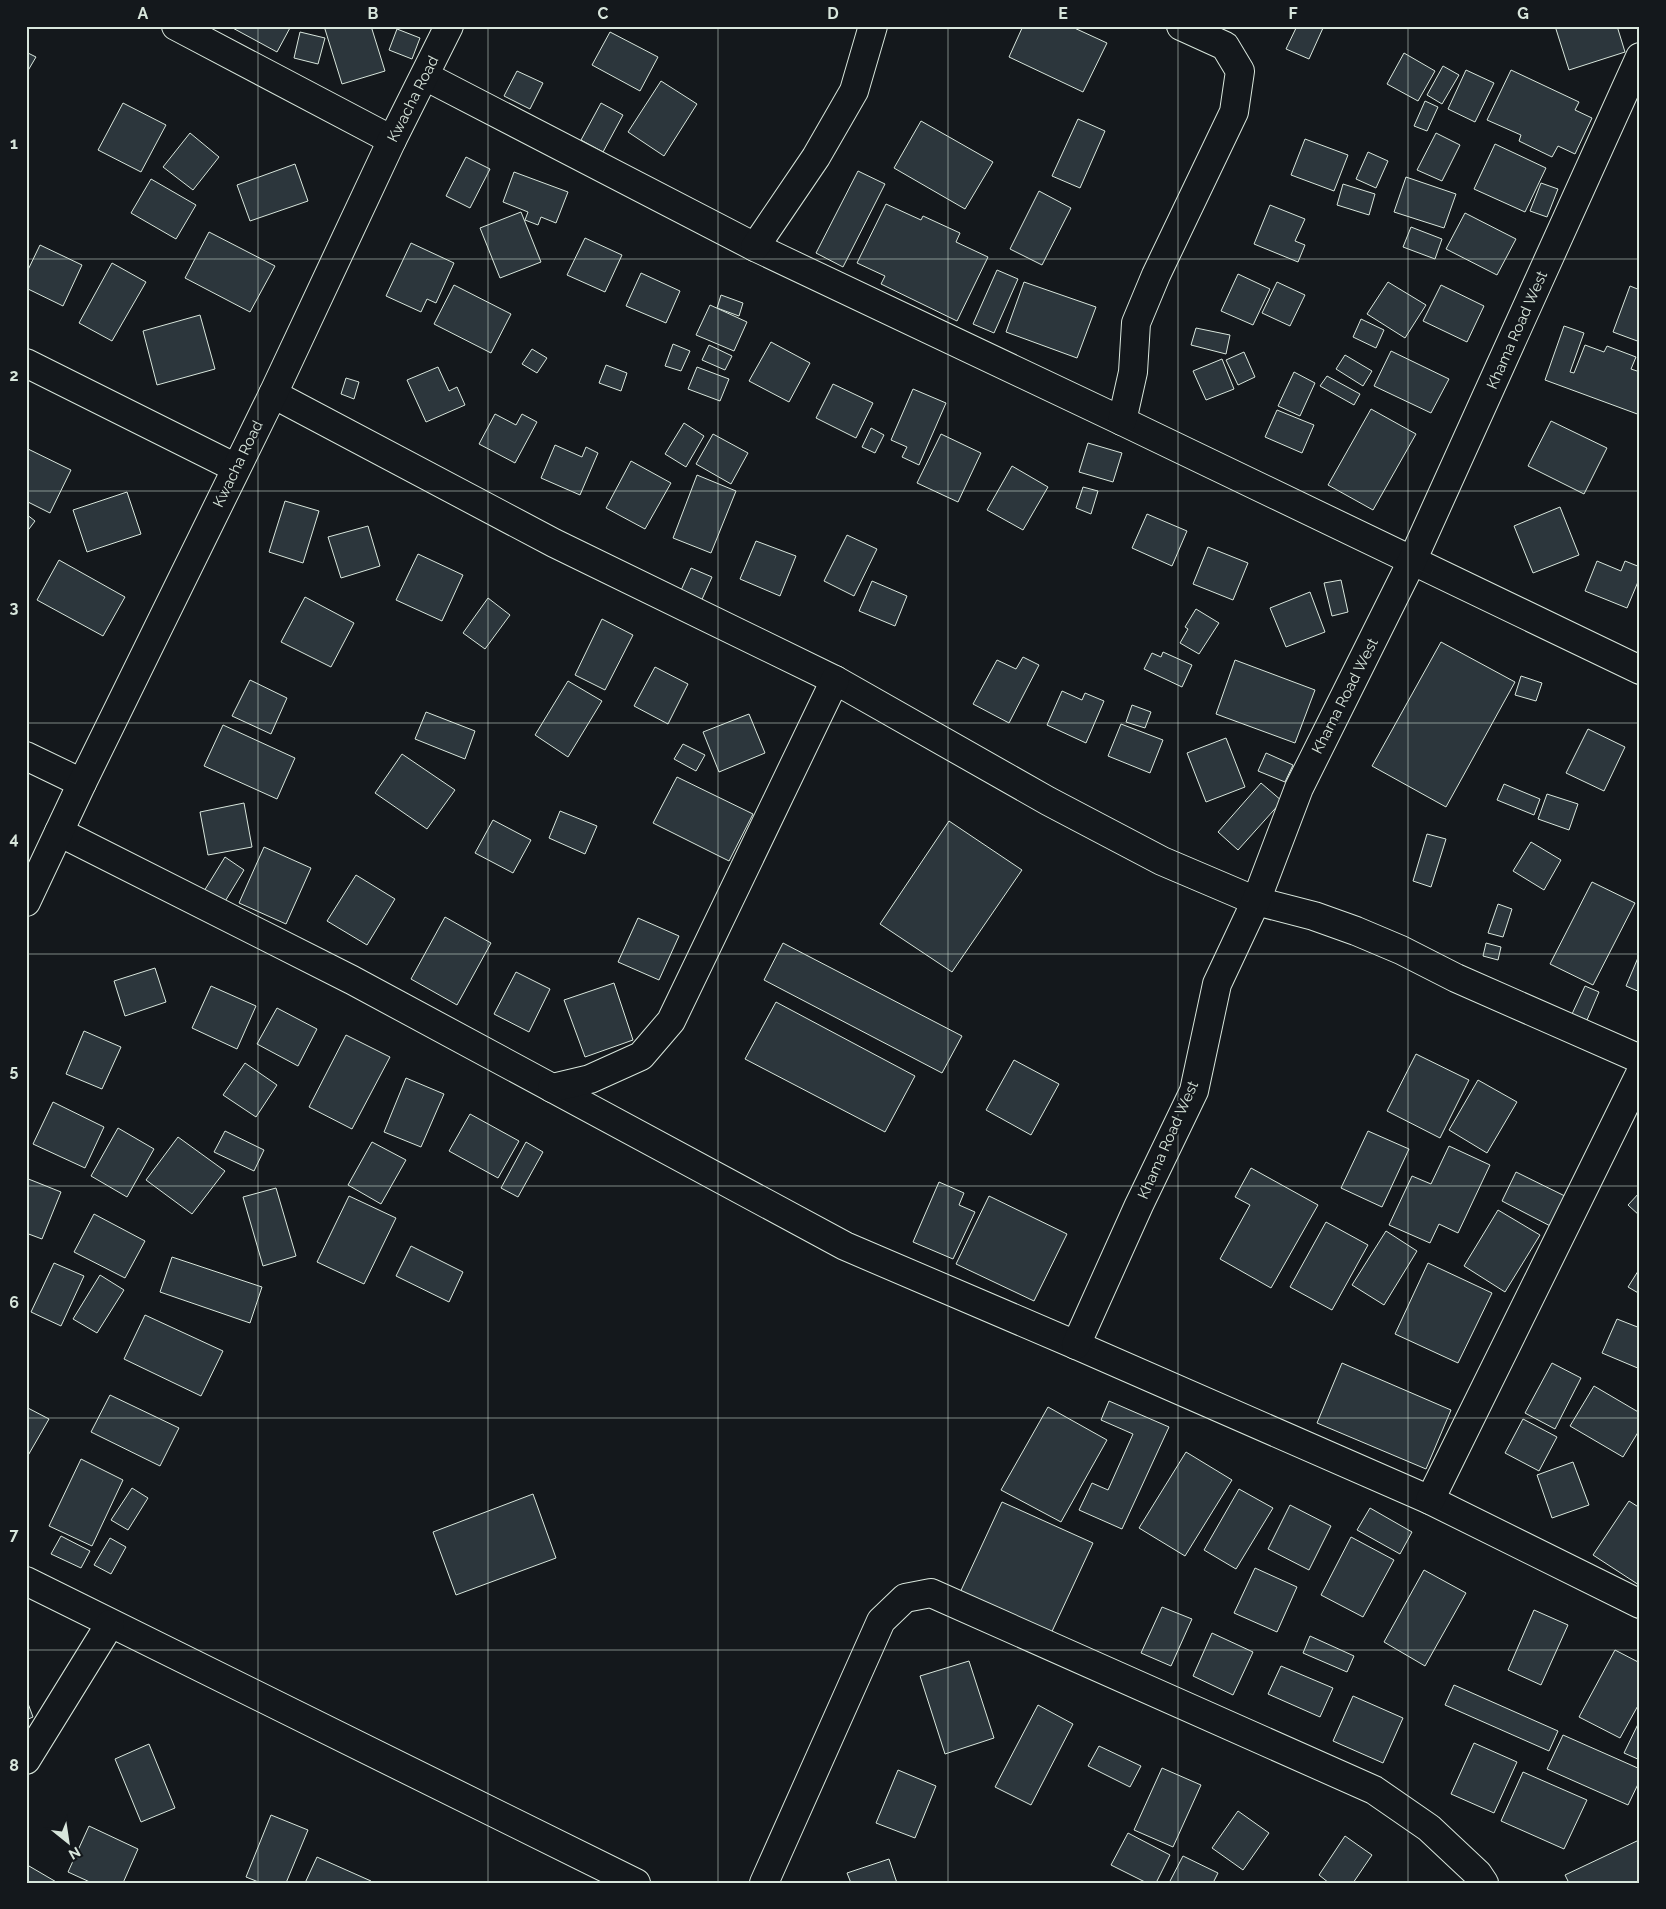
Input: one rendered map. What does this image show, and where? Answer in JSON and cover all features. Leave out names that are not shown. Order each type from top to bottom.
[{"type":"street","points":[[176,26],[392,140]]},
{"type":"street","name":"Kwacha Road","points":[[26,902],[272,394],[392,140],[450,26]]},
{"type":"street","points":[[756,247],[816,157],[854,91],[873,26]]},
{"type":"street","points":[[1122,421],[1133,372],[1136,323],[1156,275],[1234,112],[1240,71],[1225,46],[1181,26]]},
{"type":"street","name":"Khama Road West","points":[[1076,1345],[1139,1205],[1194,1091],[1217,984],[1256,901],[1299,788],[1412,560],[1640,57]]},
{"type":"street","points":[[425,76],[756,247],[1640,670]]},
{"type":"street","points":[[26,363],[236,468]]},
{"type":"street","points":[[272,394],[554,543],[835,680],[1048,800],[1162,861],[1256,901],[1314,916],[1356,931],[1401,950],[1456,978],[1640,1059]]},
{"type":"street","points":[[552,1088],[590,1079],[641,1056],[671,1021],[835,680]]},
{"type":"street","points":[[26,756],[82,783]]},
{"type":"street","points":[[59,832],[352,980],[845,1246],[1430,1500],[1640,1604]]},
{"type":"street","points":[[1430,1500],[1640,1074]]},
{"type":"street","points":[[26,1581],[636,1883]]},
{"type":"street","points":[[764,1883],[881,1621],[905,1598],[931,1593],[1374,1790],[1429,1828],[1478,1874],[1484,1883]]},
{"type":"street","points":[[26,1760],[110,1624]]},
{"type":"building","points":[[229,26],[291,26],[277,52]]},
{"type":"building","points":[[324,26],[371,26],[385,71],[342,84]]},
{"type":"building","points":[[1023,26],[1070,26],[1107,43],[1083,92],[1009,57]]},
{"type":"building","points":[[1297,26],[1318,26],[1323,28],[1309,59],[1286,49]]},
{"type":"building","points":[[1555,26],[1617,26],[1625,52],[1569,70]]},
{"type":"building","points":[[397,29],[420,38],[412,59],[389,50]]},
{"type":"building","points":[[300,32],[325,38],[318,64],[294,58]]},
{"type":"building","points":[[610,32],[658,57],[640,91],[592,65]]},
{"type":"building","points":[[26,52],[36,57],[26,74]]},
{"type":"building","points":[[1404,53],[1435,71],[1418,101],[1387,84]]},
{"type":"building","points":[[1443,66],[1459,75],[1442,104],[1427,95]]},
{"type":"building","points":[[1466,70],[1494,83],[1475,122],[1448,109]]},
{"type":"building","points":[[1511,70],[1579,102],[1575,110],[1592,118],[1575,154],[1558,146],[1552,157],[1519,141],[1521,135],[1487,120]]},
{"type":"building","points":[[517,71],[543,83],[530,109],[504,96]]},
{"type":"building","points":[[661,81],[697,104],[664,156],[628,132]]},
{"type":"building","points":[[1425,101],[1438,107],[1427,131],[1414,126]]},
{"type":"building","points":[[123,103],[166,125],[141,172],[98,150]]},
{"type":"building","points":[[601,103],[623,115],[603,152],[581,140]]},
{"type":"building","points":[[1078,119],[1105,131],[1080,188],[1052,176]]},
{"type":"building","points":[[921,121],[993,162],[965,209],[894,168]]},
{"type":"building","points":[[190,133],[219,157],[193,190],[163,167]]},
{"type":"building","points":[[1436,133],[1460,145],[1442,181],[1417,170]]},
{"type":"building","points":[[1305,139],[1348,155],[1334,191],[1291,175]]},
{"type":"building","points":[[1495,144],[1546,168],[1525,212],[1474,189]]},
{"type":"building","points":[[1368,152],[1388,161],[1376,188],[1356,179]]},
{"type":"building","points":[[466,157],[490,169],[470,208],[446,196]]},
{"type":"building","points":[[295,164],[308,201],[250,221],[237,185]]},
{"type":"building","points":[[858,171],[885,184],[843,267],[816,253]]},
{"type":"building","points":[[514,172],[568,192],[556,223],[541,217],[538,225],[525,220],[528,212],[503,202]]},
{"type":"building","points":[[1406,177],[1456,194],[1444,228],[1394,212]]},
{"type":"building","points":[[151,179],[196,205],[176,239],[131,213]]},
{"type":"building","points":[[1541,183],[1558,189],[1547,217],[1530,211]]},
{"type":"building","points":[[1343,184],[1375,194],[1369,215],[1337,205]]},
{"type":"building","points":[[1039,191],[1071,208],[1042,265],[1010,249]]},
{"type":"building","points":[[886,204],[921,220],[923,216],[960,233],[956,242],[988,257],[957,321],[881,284],[885,276],[857,263]]},
{"type":"building","points":[[1270,205],[1305,219],[1295,241],[1305,245],[1298,262],[1254,244]]},
{"type":"building","points":[[521,212],[541,262],[500,278],[480,228]]},
{"type":"building","points":[[1465,213],[1516,239],[1497,275],[1446,249]]},
{"type":"building","points":[[1411,227],[1442,239],[1435,259],[1403,247]]},
{"type":"building","points":[[209,232],[275,266],[250,312],[185,278]]},
{"type":"building","points":[[585,238],[622,255],[605,292],[567,275]]},
{"type":"building","points":[[411,243],[454,263],[436,303],[427,299],[421,312],[386,296]]},
{"type":"building","points":[[40,245],[82,265],[63,306],[26,288],[26,274]]},
{"type":"building","points":[[112,263],[146,282],[112,341],[79,323]]},
{"type":"building","points":[[997,270],[1018,279],[994,333],[973,324]]},
{"type":"building","points":[[641,273],[680,291],[666,323],[626,306]]},
{"type":"building","points":[[1238,274],[1270,289],[1253,325],[1221,311]]},
{"type":"building","points":[[1024,282],[1096,307],[1077,358],[1006,332]]},
{"type":"building","points":[[1277,282],[1305,295],[1290,326],[1262,313]]},
{"type":"building","points":[[1388,282],[1426,305],[1405,338],[1367,314]]},
{"type":"building","points":[[454,285],[511,314],[491,353],[434,324]]},
{"type":"building","points":[[1441,285],[1484,306],[1467,342],[1423,321]]},
{"type":"building","points":[[1630,286],[1640,290],[1640,342],[1613,332]]},
{"type":"building","points":[[721,295],[743,303],[739,316],[717,308]]},
{"type":"building","points":[[710,305],[747,322],[734,351],[696,335]]},
{"type":"building","points":[[200,315],[215,369],[157,385],[143,331]]},
{"type":"building","points":[[1361,319],[1384,330],[1376,348],[1353,337]]},
{"type":"building","points":[[1564,326],[1584,333],[1570,372],[1574,373],[1585,345],[1604,352],[1607,346],[1636,357],[1631,369],[1640,372],[1640,415],[1545,380]]},
{"type":"building","points":[[1196,328],[1230,335],[1226,354],[1191,345]]},
{"type":"building","points":[[771,342],[810,363],[789,402],[749,381]]},
{"type":"building","points":[[673,344],[690,351],[681,371],[665,366]]},
{"type":"building","points":[[709,345],[732,356],[725,370],[702,360]]},
{"type":"building","points":[[532,349],[547,358],[537,373],[522,364]]},
{"type":"building","points":[[1391,351],[1449,379],[1431,413],[1374,386]]},
{"type":"building","points":[[1244,352],[1255,377],[1238,385],[1226,360]]},
{"type":"building","points":[[1345,355],[1372,371],[1363,386],[1336,369]]},
{"type":"building","points":[[1222,359],[1234,389],[1206,400],[1193,371]]},
{"type":"building","points":[[606,365],[627,373],[621,391],[599,383]]},
{"type":"building","points":[[438,367],[449,391],[457,387],[465,405],[426,422],[407,380]]},
{"type":"building","points":[[697,367],[729,379],[720,401],[688,389]]},
{"type":"building","points":[[1294,372],[1315,383],[1300,416],[1278,406]]},
{"type":"building","points":[[1327,376],[1360,394],[1354,405],[1320,386]]},
{"type":"building","points":[[346,378],[359,382],[354,399],[341,394]]},
{"type":"building","points":[[833,384],[873,403],[856,438],[816,418]]},
{"type":"building","points":[[913,389],[946,403],[919,465],[902,457],[907,447],[891,440]]},
{"type":"building","points":[[1371,409],[1416,434],[1373,510],[1328,485]]},
{"type":"building","points":[[1277,410],[1314,425],[1302,453],[1265,437]]},
{"type":"building","points":[[495,414],[516,425],[522,414],[537,422],[515,463],[479,444]]},
{"type":"building","points":[[1551,421],[1607,448],[1584,494],[1528,466]]},
{"type":"building","points":[[684,423],[704,436],[686,467],[665,454]]},
{"type":"building","points":[[871,428],[884,435],[875,453],[862,447]]},
{"type":"building","points":[[713,434],[748,453],[731,484],[696,464]]},
{"type":"building","points":[[941,434],[981,453],[958,502],[917,483]]},
{"type":"building","points":[[1088,443],[1122,453],[1113,482],[1079,472]]},
{"type":"building","points":[[555,445],[582,457],[586,447],[598,453],[580,495],[541,478]]},
{"type":"building","points":[[26,448],[71,470],[50,513],[26,501]]},
{"type":"building","points":[[631,461],[671,483],[645,529],[606,508]]},
{"type":"building","points":[[1012,466],[1048,487],[1023,530],[987,510]]},
{"type":"building","points":[[697,475],[736,491],[711,553],[673,538]]},
{"type":"building","points":[[1083,487],[1098,491],[1091,514],[1076,508]]},
{"type":"building","points":[[127,492],[141,534],[87,552],[73,510]]},
{"type":"building","points":[[285,501],[319,511],[303,563],[269,552]]},
{"type":"building","points":[[1560,507],[1579,555],[1533,573],[1514,526]]},
{"type":"building","points":[[26,514],[35,521],[26,533]]},
{"type":"building","points":[[1147,514],[1187,531],[1172,566],[1132,548]]},
{"type":"building","points":[[368,526],[380,566],[341,578],[328,537]]},
{"type":"building","points":[[847,535],[877,549],[854,596],[824,581]]},
{"type":"building","points":[[756,541],[796,556],[780,596],[740,579]]},
{"type":"building","points":[[1208,547],[1248,563],[1233,600],[1193,584]]},
{"type":"building","points":[[418,554],[463,575],[442,621],[396,600]]},
{"type":"building","points":[[59,560],[125,597],[103,636],[37,600]]},
{"type":"building","points":[[1597,561],[1621,571],[1625,561],[1640,567],[1640,577],[1627,608],[1585,591]]},
{"type":"building","points":[[691,568],[712,577],[699,606],[678,597]]},
{"type":"building","points":[[1341,580],[1348,612],[1332,616],[1324,583]]},
{"type":"building","points":[[872,581],[907,596],[895,626],[859,611]]},
{"type":"building","points":[[1310,592],[1325,632],[1286,647],[1270,608]]},
{"type":"building","points":[[305,597],[354,623],[331,667],[281,642]]},
{"type":"building","points":[[488,598],[510,615],[485,649],[463,633]]},
{"type":"building","points":[[1196,609],[1219,623],[1199,654],[1180,643],[1188,629],[1185,627]]},
{"type":"building","points":[[602,619],[633,635],[605,690],[575,675]]},
{"type":"building","points":[[1441,642],[1515,682],[1446,807],[1372,766]]},
{"type":"building","points":[[1163,652],[1192,665],[1182,687],[1144,669],[1152,653],[1161,657]]},
{"type":"building","points":[[1023,657],[1039,665],[1009,723],[973,704],[997,660],[1016,669]]},
{"type":"building","points":[[1235,660],[1315,690],[1295,743],[1216,714]]},
{"type":"building","points":[[655,667],[688,684],[668,724],[634,706]]},
{"type":"building","points":[[1521,676],[1542,683],[1536,701],[1515,695]]},
{"type":"building","points":[[250,680],[287,698],[271,734],[232,716]]},
{"type":"building","points":[[568,681],[602,701],[568,757],[535,735]]},
{"type":"building","points":[[1062,691],[1082,700],[1085,693],[1104,701],[1086,743],[1047,725]]},
{"type":"building","points":[[1132,705],[1151,712],[1145,728],[1126,722]]},
{"type":"building","points":[[426,712],[475,731],[465,759],[415,739]]},
{"type":"building","points":[[749,714],[765,753],[719,772],[703,732]]},
{"type":"building","points":[[1121,724],[1163,740],[1150,773],[1108,756]]},
{"type":"building","points":[[223,725],[295,758],[277,799],[204,766]]},
{"type":"building","points":[[1588,729],[1625,747],[1604,791],[1566,773]]},
{"type":"building","points":[[1226,738],[1245,787],[1206,802],[1187,753]]},
{"type":"building","points":[[683,744],[705,755],[696,771],[674,759]]},
{"type":"building","points":[[1266,753],[1293,765],[1285,782],[1258,771]]},
{"type":"building","points":[[402,754],[455,790],[427,829],[375,793]]},
{"type":"building","points":[[677,777],[753,814],[729,861],[653,823]]},
{"type":"building","points":[[1261,783],[1282,801],[1238,850],[1218,832]]},
{"type":"building","points":[[1504,784],[1540,799],[1534,815],[1497,800]]},
{"type":"building","points":[[1547,794],[1578,804],[1569,830],[1538,819]]},
{"type":"building","points":[[244,803],[252,847],[208,855],[200,812]]},
{"type":"building","points":[[560,811],[597,826],[585,854],[549,838]]},
{"type":"building","points":[[493,820],[531,840],[513,873],[475,853]]},
{"type":"building","points":[[949,821],[1022,870],[952,972],[880,924]]},
{"type":"building","points":[[1427,834],[1446,839],[1431,887],[1413,881]]},
{"type":"building","points":[[1531,842],[1561,860],[1544,890],[1513,871]]},
{"type":"building","points":[[264,847],[311,868],[286,924],[239,903]]},
{"type":"building","points":[[225,857],[244,870],[221,908],[201,896]]},
{"type":"building","points":[[356,875],[395,899],[367,945],[327,921]]},
{"type":"building","points":[[1592,882],[1635,903],[1593,985],[1550,964]]},
{"type":"building","points":[[1498,904],[1512,909],[1503,937],[1488,933]]},
{"type":"building","points":[[445,917],[491,943],[457,1005],[411,979]]},
{"type":"building","points":[[638,918],[679,936],[659,980],[618,962]]},
{"type":"building","points":[[783,943],[962,1036],[942,1073],[764,980]]},
{"type":"building","points":[[1486,943],[1501,947],[1498,960],[1483,956]]},
{"type":"building","points":[[1640,953],[1640,992],[1626,986]]},
{"type":"building","points":[[155,968],[166,1002],[125,1016],[114,981]]},
{"type":"building","points":[[516,972],[550,989],[529,1032],[494,1014]]},
{"type":"building","points":[[614,983],[633,1040],[585,1057],[564,1000]]},
{"type":"building","points":[[211,986],[256,1006],[237,1049],[192,1028]]},
{"type":"building","points":[[1585,986],[1599,992],[1587,1020],[1572,1014]]},
{"type":"building","points":[[776,1002],[915,1076],[885,1132],[745,1059]]},
{"type":"building","points":[[277,1008],[317,1029],[298,1066],[257,1044]]},
{"type":"building","points":[[84,1031],[121,1047],[102,1089],[66,1074]]},
{"type":"building","points":[[346,1035],[390,1057],[352,1129],[309,1107]]},
{"type":"building","points":[[1416,1054],[1469,1080],[1440,1138],[1387,1111]]},
{"type":"building","points":[[1014,1060],[1059,1084],[1031,1135],[986,1110]]},
{"type":"building","points":[[245,1063],[277,1085],[256,1117],[223,1095]]},
{"type":"building","points":[[406,1078],[444,1094],[421,1147],[384,1132]]},
{"type":"building","points":[[1478,1080],[1517,1102],[1487,1153],[1449,1130]]},
{"type":"building","points":[[53,1102],[104,1127],[85,1168],[33,1144]]},
{"type":"building","points":[[470,1114],[519,1141],[498,1178],[449,1151]]},
{"type":"building","points":[[118,1128],[154,1149],[127,1197],[91,1176]]},
{"type":"building","points":[[225,1131],[264,1150],[254,1171],[214,1152]]},
{"type":"building","points":[[1368,1131],[1409,1149],[1382,1207],[1341,1188]]},
{"type":"building","points":[[178,1137],[225,1171],[192,1214],[146,1180]]},
{"type":"building","points":[[372,1142],[406,1160],[381,1204],[348,1185]]},
{"type":"building","points":[[526,1142],[543,1152],[518,1197],[501,1188]]},
{"type":"building","points":[[1449,1146],[1490,1165],[1458,1233],[1439,1224],[1430,1243],[1389,1225],[1412,1176],[1431,1184]]},
{"type":"building","points":[[1251,1168],[1318,1205],[1271,1288],[1220,1259],[1250,1205],[1235,1197]]},
{"type":"building","points":[[1516,1172],[1573,1200],[1558,1230],[1502,1201]]},
{"type":"building","points":[[26,1178],[61,1192],[42,1239],[26,1233]]},
{"type":"building","points":[[939,1182],[964,1193],[959,1205],[975,1212],[953,1259],[913,1242]]},
{"type":"building","points":[[276,1188],[296,1256],[263,1266],[243,1197]]},
{"type":"building","points":[[1640,1192],[1640,1216],[1628,1205]]},
{"type":"building","points":[[349,1196],[396,1218],[364,1284],[317,1262]]},
{"type":"building","points":[[989,1196],[1067,1234],[1034,1301],[956,1264]]},
{"type":"building","points":[[1498,1210],[1540,1235],[1505,1292],[1464,1266]]},
{"type":"building","points":[[94,1214],[145,1241],[125,1278],[74,1252]]},
{"type":"building","points":[[1326,1222],[1368,1245],[1332,1310],[1290,1287]]},
{"type":"building","points":[[1386,1231],[1417,1251],[1384,1305],[1352,1285]]},
{"type":"building","points":[[411,1246],[463,1272],[449,1302],[396,1276]]},
{"type":"building","points":[[172,1257],[262,1287],[250,1323],[160,1292]]},
{"type":"building","points":[[54,1263],[84,1276],[61,1326],[31,1312]]},
{"type":"building","points":[[1428,1263],[1492,1293],[1458,1363],[1395,1334]]},
{"type":"building","points":[[1640,1268],[1640,1294],[1628,1287]]},
{"type":"building","points":[[100,1275],[124,1290],[97,1333],[73,1319]]},
{"type":"building","points":[[145,1315],[223,1351],[201,1396],[124,1359]]},
{"type":"building","points":[[1617,1319],[1640,1328],[1640,1369],[1602,1353]]},
{"type":"building","points":[[1342,1363],[1451,1410],[1426,1469],[1317,1423]]},
{"type":"building","points":[[1552,1363],[1581,1378],[1555,1429],[1525,1413]]},
{"type":"building","points":[[1594,1386],[1640,1413],[1640,1429],[1623,1457],[1570,1426]]},
{"type":"building","points":[[110,1395],[179,1428],[160,1466],[91,1432]]},
{"type":"building","points":[[1109,1401],[1169,1427],[1122,1529],[1079,1510],[1092,1483],[1108,1490],[1133,1434],[1101,1420]]},
{"type":"building","points":[[26,1407],[49,1419],[26,1459]]},
{"type":"building","points":[[1048,1407],[1107,1440],[1061,1522],[1001,1490]]},
{"type":"building","points":[[1523,1419],[1557,1437],[1539,1471],[1505,1453]]},
{"type":"building","points":[[1186,1452],[1232,1480],[1185,1556],[1139,1528]]},
{"type":"building","points":[[81,1459],[123,1480],[92,1546],[49,1526]]},
{"type":"building","points":[[1573,1462],[1589,1505],[1552,1518],[1537,1475]]},
{"type":"building","points":[[132,1488],[148,1498],[128,1530],[111,1520]]},
{"type":"building","points":[[1239,1489],[1273,1508],[1236,1569],[1204,1550]]},
{"type":"building","points":[[533,1494],[556,1558],[456,1595],[433,1532]]},
{"type":"building","points":[[1629,1501],[1640,1508],[1639,1585],[1593,1555]]},
{"type":"building","points":[[1002,1502],[1093,1543],[1048,1640],[957,1599]]},
{"type":"building","points":[[1290,1505],[1331,1526],[1309,1570],[1268,1549]]},
{"type":"building","points":[[1370,1508],[1412,1532],[1400,1554],[1357,1530]]},
{"type":"building","points":[[61,1536],[90,1551],[81,1568],[51,1554]]},
{"type":"building","points":[[1351,1537],[1394,1560],[1363,1617],[1321,1595]]},
{"type":"building","points":[[110,1538],[126,1547],[111,1574],[94,1565]]},
{"type":"building","points":[[1255,1568],[1297,1587],[1277,1632],[1234,1613]]},
{"type":"building","points":[[1424,1570],[1466,1593],[1425,1666],[1384,1642]]},
{"type":"building","points":[[1162,1607],[1192,1619],[1171,1666],[1141,1653]]},
{"type":"building","points":[[1534,1610],[1568,1625],[1541,1685],[1508,1670]]},
{"type":"building","points":[[1212,1633],[1253,1652],[1233,1695],[1193,1676]]},
{"type":"building","points":[[1310,1636],[1354,1656],[1347,1672],[1303,1653]]},
{"type":"building","points":[[1615,1650],[1640,1663],[1640,1702],[1620,1738],[1579,1717]]},
{"type":"building","points":[[969,1661],[994,1738],[945,1754],[920,1676]]},
{"type":"building","points":[[1281,1666],[1333,1688],[1320,1717],[1268,1694]]},
{"type":"building","points":[[1454,1685],[1558,1731],[1549,1751],[1445,1705]]},
{"type":"building","points":[[1353,1696],[1403,1718],[1383,1763],[1333,1741]]},
{"type":"building","points":[[26,1698],[33,1717],[26,1720]]},
{"type":"building","points":[[1038,1705],[1073,1724],[1031,1805],[995,1787]]},
{"type":"building","points":[[1640,1720],[1640,1760],[1624,1753]]},
{"type":"building","points":[[1563,1735],[1640,1769],[1640,1780],[1628,1805],[1547,1769]]},
{"type":"building","points":[[1474,1743],[1517,1762],[1494,1813],[1451,1794]]},
{"type":"building","points":[[149,1744],[175,1808],[141,1822],[115,1759]]},
{"type":"building","points":[[1099,1746],[1141,1766],[1130,1787],[1088,1766]]},
{"type":"building","points":[[1162,1768],[1201,1785],[1173,1847],[1134,1830]]},
{"type":"building","points":[[898,1770],[936,1786],[915,1838],[876,1823]]},
{"type":"building","points":[[1523,1772],[1587,1800],[1564,1849],[1501,1821]]},
{"type":"building","points":[[1238,1811],[1269,1833],[1243,1870],[1212,1848]]},
{"type":"building","points":[[271,1815],[308,1830],[286,1883],[261,1883],[246,1877]]},
{"type":"building","points":[[89,1826],[138,1849],[123,1883],[92,1883],[68,1872]]},
{"type":"building","points":[[1128,1833],[1170,1855],[1156,1883],[1147,1883],[1111,1865]]},
{"type":"building","points":[[1345,1836],[1372,1855],[1353,1883],[1329,1883],[1319,1875]]},
{"type":"building","points":[[1639,1840],[1640,1883],[1569,1883],[1565,1875]]},
{"type":"building","points":[[1183,1856],[1218,1873],[1213,1883],[1169,1883]]},
{"type":"building","points":[[317,1857],[371,1881],[370,1883],[305,1883]]},
{"type":"building","points":[[889,1859],[897,1883],[851,1883],[847,1873]]},
{"type":"building","points":[[29,1866],[58,1883],[26,1883],[26,1872]]}]
